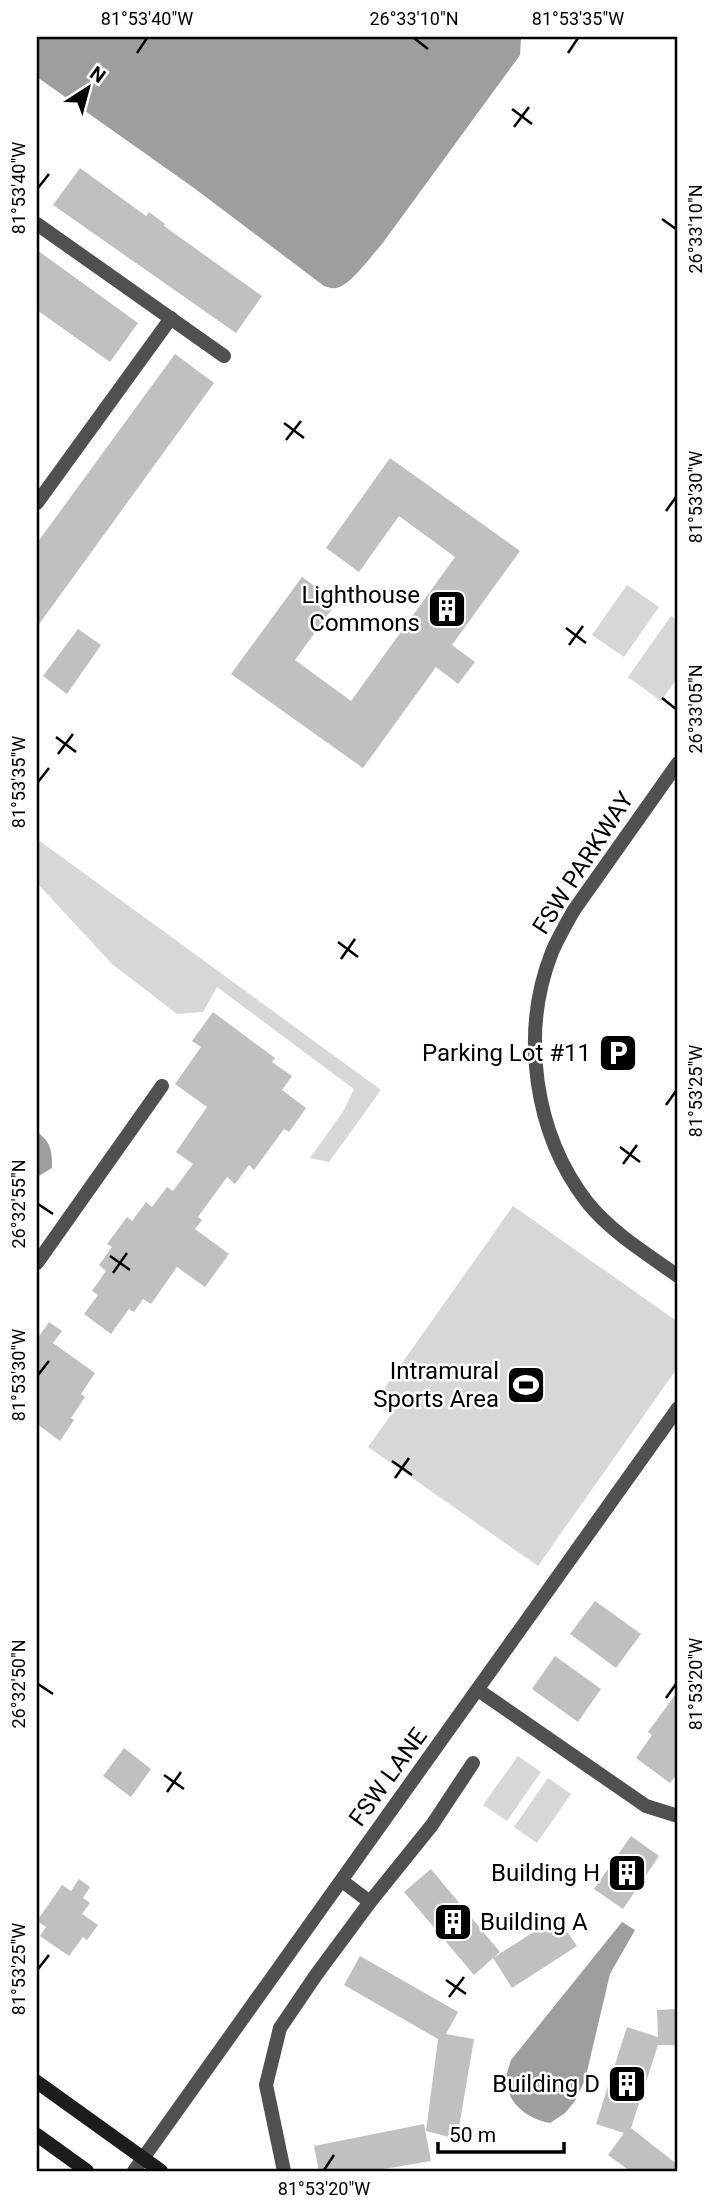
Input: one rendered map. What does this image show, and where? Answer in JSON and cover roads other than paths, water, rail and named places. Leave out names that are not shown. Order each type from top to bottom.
[{"type":"main road","points":[[37,2082],[161,2171]]},
{"type":"main road","points":[[37,2135],[87,2171]]},
{"type":"street","points":[[37,224],[224,356]]},
{"type":"street","points":[[37,503],[171,318]]},
{"type":"street","name":"FSW PARKWAY","points":[[678,763],[562,930],[545,971],[535,1032],[537,1078],[547,1121],[570,1175],[587,1202],[600,1215],[631,1243],[678,1276]]},
{"type":"street","points":[[37,1263],[162,1086]]},
{"type":"street","name":"FSW LANE","points":[[134,2171],[678,1408]]},
{"type":"street","points":[[478,1690],[646,1806],[678,1816]]},
{"type":"street","points":[[284,2171],[266,2085],[280,2028],[370,1902],[432,1825],[473,1763]]},
{"type":"street","points":[[342,1881],[370,1902]]},
{"type":"place","name":"Lighthouse Commons","points":[[447,609]]},
{"type":"place","name":"Parking Lot #11","points":[[618,1053]]},
{"type":"place","name":"Intramural Sports Area","points":[[526,1385]]},
{"type":"place","name":"Building H","points":[[627,1873]]},
{"type":"place","name":"Building A","points":[[453,1922]]},
{"type":"place","name":"Building D","points":[[627,2084]]}]
